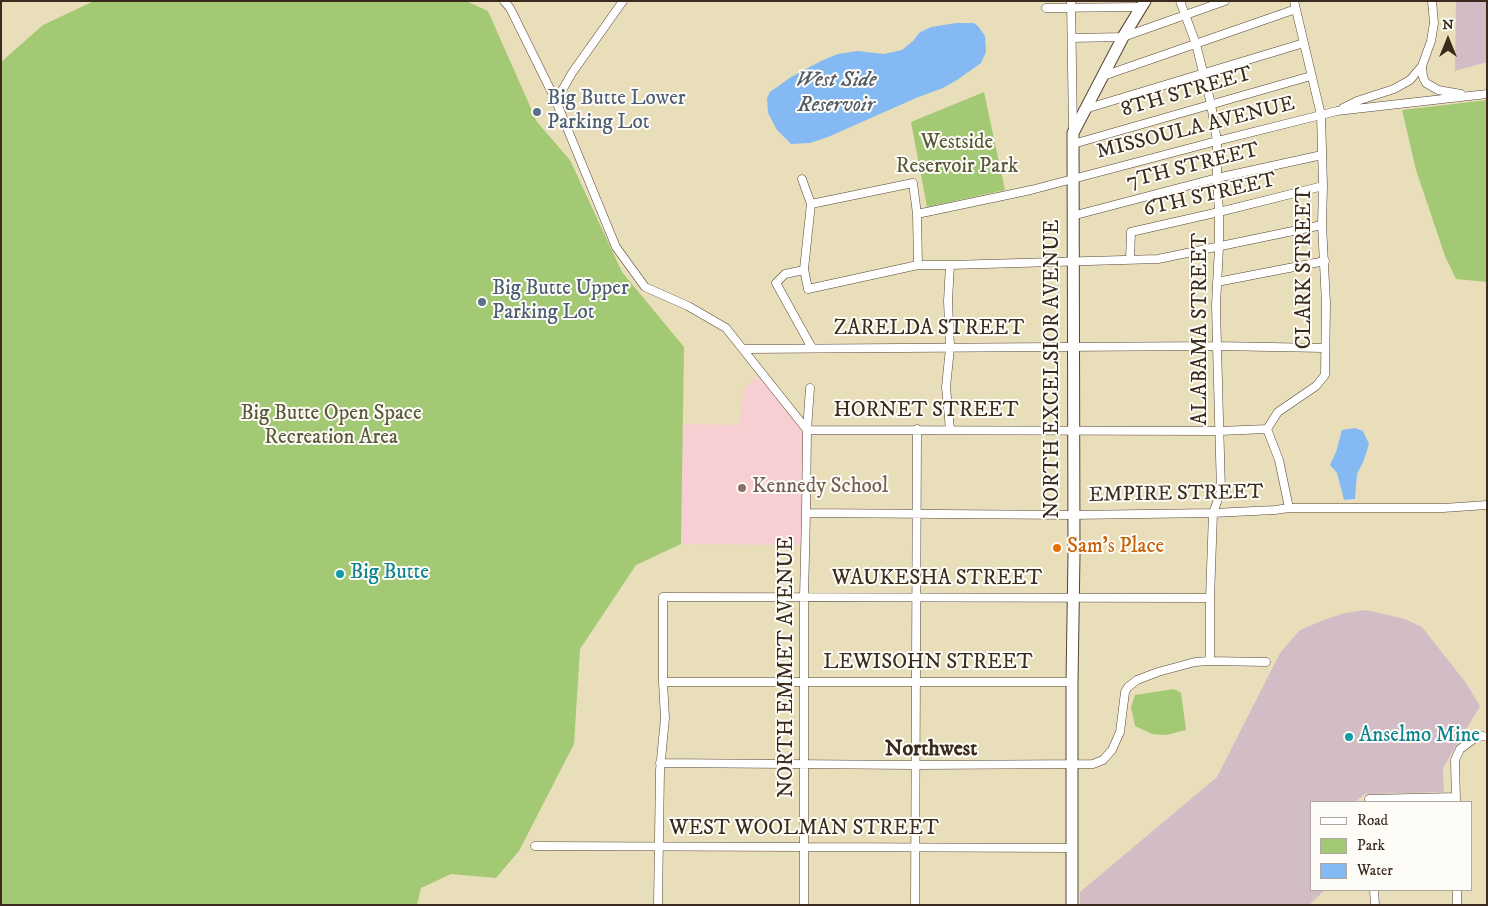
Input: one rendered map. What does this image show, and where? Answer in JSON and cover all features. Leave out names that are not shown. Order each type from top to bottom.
[{"type":"street","name":"HORNET STREET","points":[[504,1],[510,8],[556,101],[616,247],[645,287],[688,306],[726,328],[807,430],[1220,431],[1267,429]]},
{"type":"street","points":[[556,101],[572,73],[623,1]]},
{"type":"street","name":"ALABAMA STREET","points":[[1180,1],[1196,44],[1211,104],[1217,141],[1219,212],[1217,346],[1221,491],[1214,513],[1210,598],[1210,661]]},
{"type":"street","points":[[1072,38],[1123,38],[1225,1]]},
{"type":"street","points":[[1337,111],[1356,102],[1394,89],[1410,80],[1422,66],[1431,41],[1434,23],[1432,1]]},
{"type":"street","points":[[1071,4],[1073,132]]},
{"type":"street","points":[[1046,8],[1071,4],[1143,4]]},
{"type":"street","points":[[1073,132],[1143,4]]},
{"type":"street","points":[[1103,76],[1196,44],[1295,5]]},
{"type":"street","name":"CLARK STREET","points":[[1267,429],[1278,412],[1316,386],[1325,375],[1326,303],[1322,225],[1321,115],[1295,5]]},
{"type":"street","points":[[1085,109],[1304,43]]},
{"type":"street","points":[[1422,66],[1423,77],[1426,83],[1438,90],[1470,95]]},
{"type":"street","name":"8TH STREET","points":[[1073,144],[1311,76]]},
{"type":"street","name":"MISSOULA AVENUE","points":[[917,214],[1031,190],[1337,111],[1487,94]]},
{"type":"street","name":"NORTH EXCELSIOR AVENUE","points":[[1072,905],[1074,598],[1073,132]]},
{"type":"street","name":"7TH STREET","points":[[1072,216],[1217,178],[1322,155]]},
{"type":"street","points":[[802,179],[811,204],[804,270],[808,289],[918,265],[1158,259],[1322,225]]},
{"type":"street","points":[[811,204],[914,183],[918,265]]},
{"type":"street","name":"6TH STREET","points":[[1130,260],[1131,232],[1323,186]]},
{"type":"street","points":[[1218,282],[1325,261]]},
{"type":"street","points":[[950,265],[948,301],[950,348],[946,387],[950,430]]},
{"type":"street","points":[[804,270],[785,274],[776,283],[812,348]]},
{"type":"street","name":"ZARELDA STREET","points":[[744,349],[1217,346],[1324,348]]},
{"type":"street","name":"NORTH EMMET AVENUE","points":[[804,905],[804,597],[807,430],[810,388]]},
{"type":"street","points":[[1267,429],[1279,460],[1289,508]]},
{"type":"street","points":[[915,905],[917,430]]},
{"type":"street","name":"EMPIRE STREET","points":[[806,513],[1073,515],[1214,513],[1289,508],[1442,508],[1487,506]]},
{"type":"street","name":"WAUKESHA STREET","points":[[663,682],[663,597],[1210,598]]},
{"type":"street","points":[[660,763],[915,765],[1072,765],[1098,763],[1112,750],[1120,732],[1123,699],[1128,687],[1137,680],[1190,663],[1210,661],[1266,662]]},
{"type":"street","points":[[658,905],[660,763],[664,718],[663,682]]},
{"type":"street","name":"LEWISOHN STREET","points":[[663,682],[1072,682]]},
{"type":"street","points":[[1370,800],[1456,800],[1455,760],[1460,749],[1476,738],[1487,737]]},
{"type":"street","name":"WEST WOOLMAN STREET","points":[[535,846],[1072,848]]},
{"type":"street","points":[[1374,891],[1375,905]]},
{"type":"street","points":[[1457,891],[1457,905]]},
{"type":"shaded area","points":[[1456,1],[1487,1],[1487,62],[1455,71]]},
{"type":"shaded area","name":"Kennedy School","points":[[758,375],[797,421],[803,433],[802,545],[681,544],[682,424],[739,425],[744,389]]},
{"type":"shaded area","name":"Anselmo Mine","points":[[1366,610],[1405,619],[1422,627],[1466,683],[1480,706],[1443,768],[1444,792],[1365,794],[1356,801],[1310,801],[1310,891],[1324,891],[1309,905],[1080,905],[1080,892],[1217,777],[1280,653],[1300,630],[1345,613]]},
{"type":"green space","name":"Big Butte Open Space Recreation Area","points":[[94,1],[466,1],[488,11],[537,122],[570,160],[622,272],[684,347],[681,544],[636,565],[580,649],[574,744],[519,851],[496,878],[451,874],[421,888],[417,905],[1,905],[1,62],[43,25]]},
{"type":"green space","name":"Westside Reservoir Park","points":[[984,92],[1005,190],[927,207],[911,122]]},
{"type":"green space","points":[[1487,100],[1487,282],[1456,279],[1445,256],[1416,170],[1402,110]]},
{"type":"green space","points":[[1174,689],[1181,693],[1186,730],[1166,735],[1152,734],[1135,726],[1131,707],[1135,695]]},
{"type":"water","name":"West Side Reservoir","points":[[956,23],[974,23],[978,26],[985,36],[986,52],[981,63],[957,80],[943,88],[810,143],[791,144],[777,130],[768,113],[767,98],[770,92],[791,77],[838,54],[857,51],[884,54],[902,50],[919,33],[931,27]]},
{"type":"water","points":[[1355,428],[1363,431],[1369,444],[1357,474],[1355,499],[1344,500],[1337,473],[1330,465],[1342,430]]},
{"type":"place","name":"Big Butte Lower Parking Lot","points":[[537,112]]},
{"type":"place","name":"Big Butte Upper Parking Lot","points":[[482,302]]},
{"type":"place","name":"Kennedy School","points":[[742,488]]},
{"type":"place","name":"Sam's Place","points":[[1057,548]]},
{"type":"place","name":"Big Butte","points":[[340,574]]},
{"type":"place","name":"Anselmo Mine","points":[[1349,737]]},
{"type":"district","name":"Northwest","points":[[931,750]]}]
